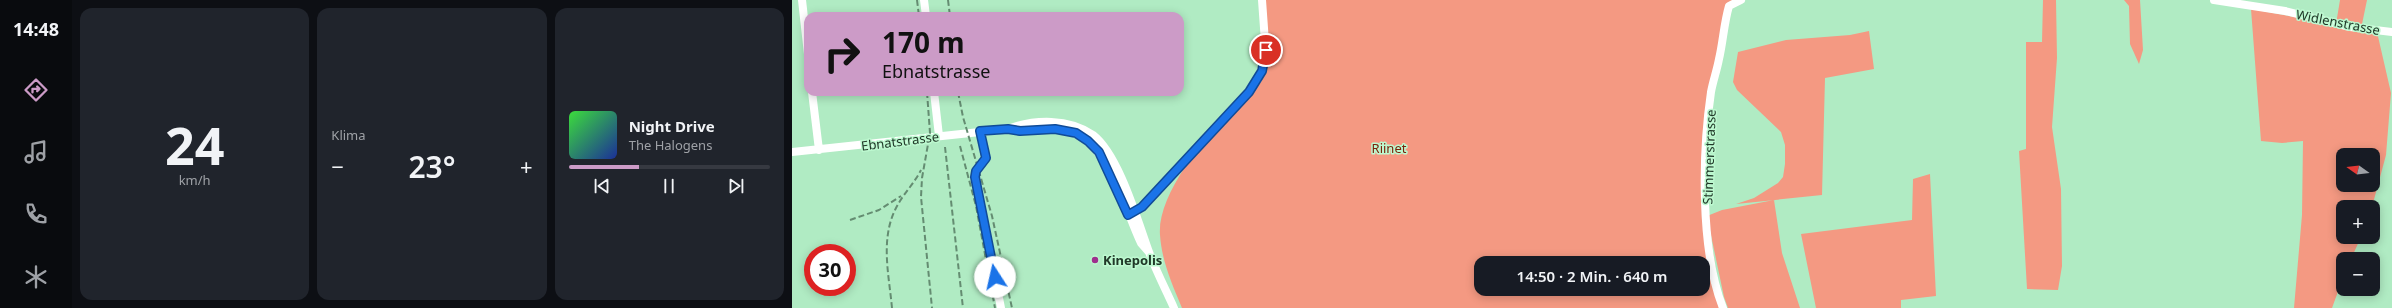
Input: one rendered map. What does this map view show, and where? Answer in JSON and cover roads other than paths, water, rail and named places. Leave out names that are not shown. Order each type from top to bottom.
[{"type":"street","points":[[802,0],[804,18]]},
{"type":"street","points":[[924,0],[926,12]]},
{"type":"street","points":[[1131,213],[1242,100],[1258,79],[1266,56],[1262,0]]},
{"type":"street","name":"Stimmerstrasse","points":[[1724,308],[1719,296],[1710,251],[1706,162],[1712,92],[1728,6],[1741,0]]},
{"type":"street","name":"Widlenstrasse","points":[[2214,0],[2285,11],[2350,27],[2392,32]]},
{"type":"street","points":[[812,96],[819,150]]},
{"type":"street","points":[[934,96],[939,136]]},
{"type":"street","name":"Ebnatstrasse","points":[[792,152],[1008,129],[1020,124],[1048,122],[1070,124],[1093,135],[1113,162],[1131,213],[1174,308]]},
{"type":"street","points":[[980,131],[986,158],[976,171],[975,177],[1001,308]]},
{"type":"railway","points":[[917,0],[918,12]]},
{"type":"railway","points":[[948,0],[950,12]]},
{"type":"railway","points":[[927,96],[930,133],[922,178],[921,197],[932,308]]},
{"type":"railway","points":[[959,96],[963,117],[992,216],[1012,308]]},
{"type":"railway","points":[[960,146],[976,206],[995,308]]},
{"type":"railway","points":[[945,147],[963,308]]},
{"type":"railway","points":[[892,308],[887,257],[888,232],[896,208],[921,170]]},
{"type":"railway","points":[[850,220],[879,210],[901,196]]},
{"type":"place","name":"Kinepolis","points":[[1095,260]]},
{"type":"park label","name":"Riinet","points":[[1389,148]]}]
